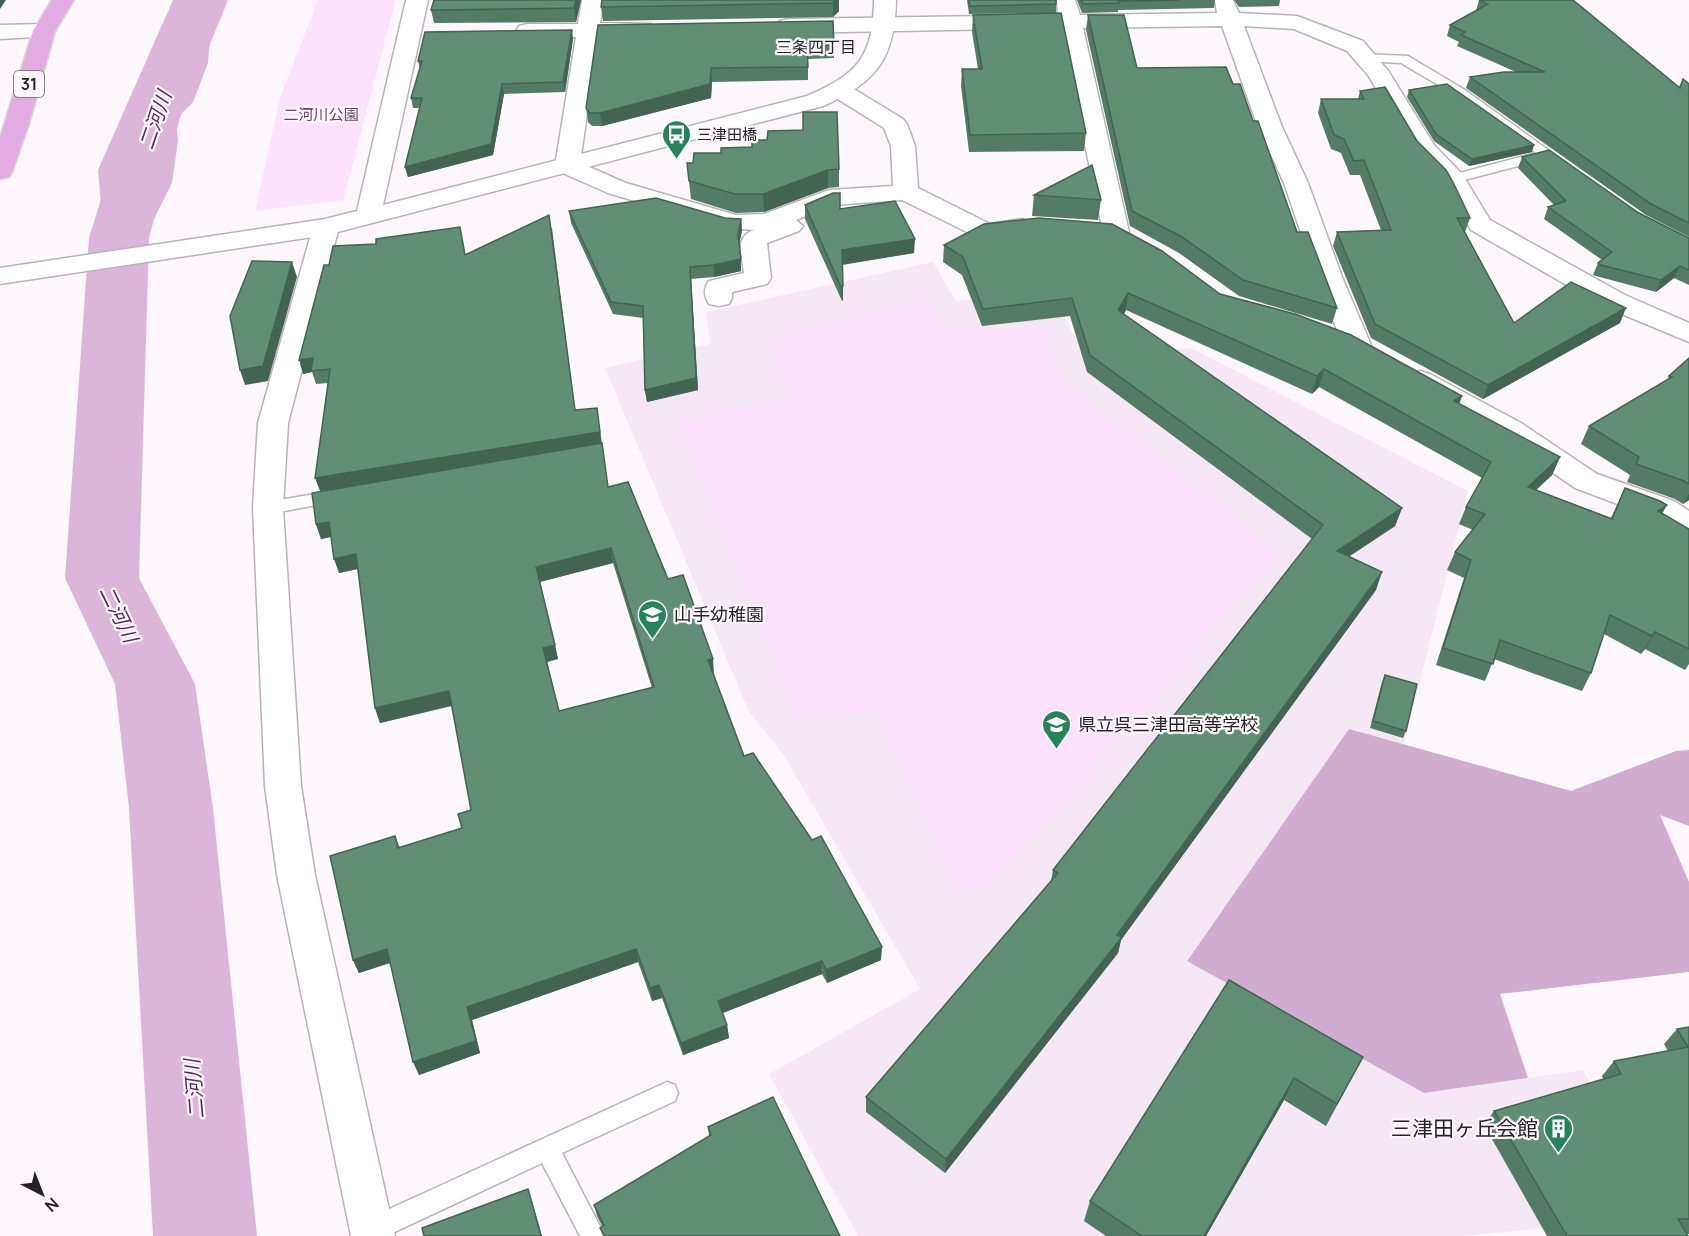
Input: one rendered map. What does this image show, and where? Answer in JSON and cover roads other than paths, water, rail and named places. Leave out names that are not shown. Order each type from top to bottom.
[{"type":"main road","name":"31","points":[[0,171],[17,124],[44,31],[63,0]]},
{"type":"street","points":[[368,217],[420,33],[417,0]]},
{"type":"street","points":[[567,166],[593,0]]},
{"type":"street","points":[[2,276],[326,227],[815,101],[841,91],[868,70],[881,46],[886,25],[885,0]]},
{"type":"street","points":[[767,27],[886,25],[1068,11],[1227,9],[1297,23],[1355,46],[1377,72],[1424,149],[1453,179],[1480,225],[1615,301],[1689,333]]},
{"type":"street","points":[[1227,9],[1270,127],[1296,183],[1329,277],[1376,355]]},
{"type":"street","points":[[1068,11],[1114,234]]},
{"type":"street","points":[[510,31],[660,29]]},
{"type":"street","points":[[0,32],[44,31]]},
{"type":"street","points":[[719,298],[718,287],[758,278],[754,239],[841,208],[890,203],[896,193],[903,146],[895,124],[841,91]]},
{"type":"street","points":[[567,166],[617,188],[735,223],[767,222],[829,198],[896,193],[986,232],[1037,225],[1048,226]]},
{"type":"street","points":[[326,227],[273,423],[268,508],[283,786],[296,875],[373,1233]]},
{"type":"street","points":[[1323,332],[1376,355],[1511,430],[1586,481],[1664,509],[1689,525]]},
{"type":"lane","points":[[1365,58],[1404,59],[1461,93],[1575,174]]},
{"type":"lane","points":[[1453,179],[1547,154]]},
{"type":"lane","points":[[268,508],[351,494]]},
{"type":"lane","points":[[373,1233],[547,1148],[667,1093]]},
{"type":"lane","points":[[547,1148],[593,1236]]},
{"type":"water","points":[[173,0],[223,0],[212,17],[208,63],[193,102],[176,119],[178,141],[172,183],[151,225],[103,228],[98,170]]},
{"type":"waterway","name":"二河川","points":[[203,0],[153,118],[119,238],[102,578],[155,684],[171,808],[205,1236]]},
{"type":"place","name":"三津田橋","points":[[676,160]]},
{"type":"place","name":"山手幼稚園","points":[[653,640]]},
{"type":"place","name":"県立呉三津田高等学校","points":[[1057,750]]},
{"type":"place","name":"三津田ヶ丘会館","points":[[1559,1154]]},
{"type":"district","name":"三条四丁目","points":[[816,47]]},
{"type":"park label","name":"二河川公園","points":[[321,114]]}]
